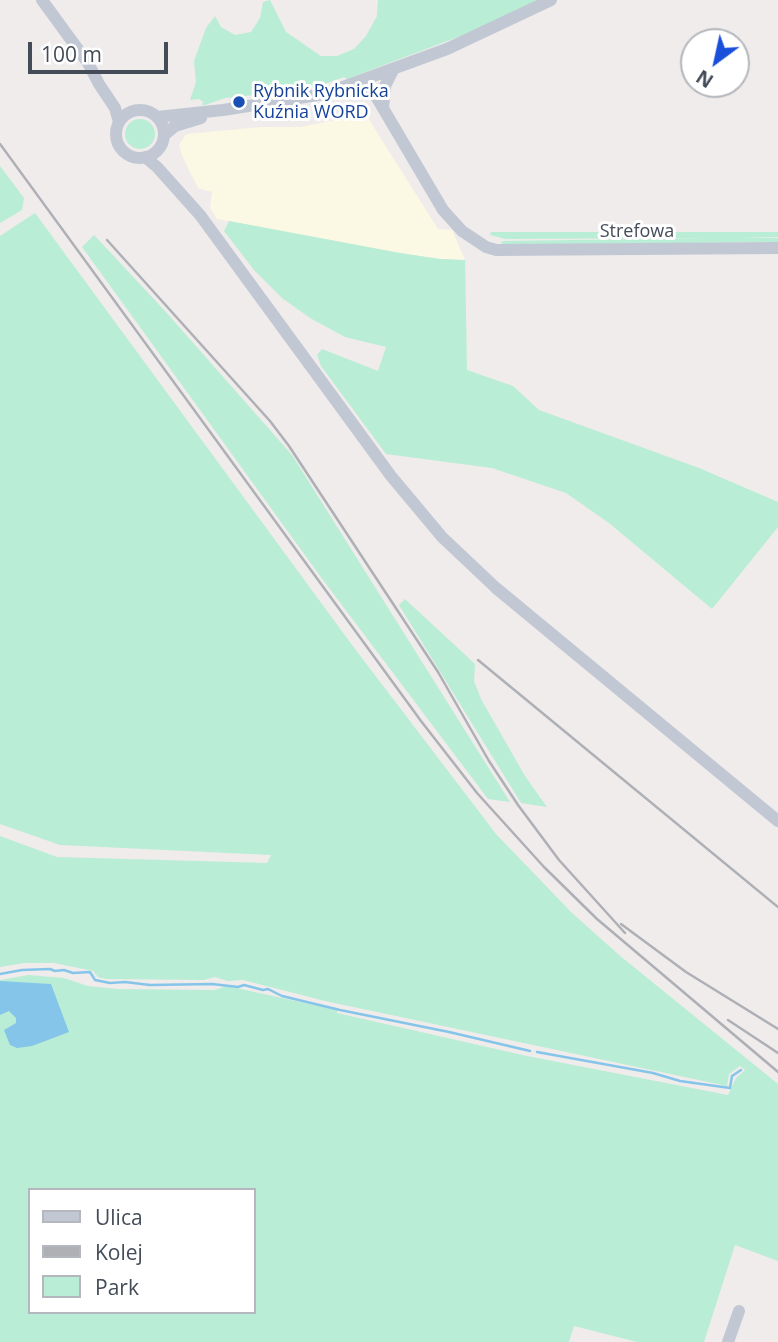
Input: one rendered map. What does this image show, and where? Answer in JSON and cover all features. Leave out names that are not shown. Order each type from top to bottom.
[{"type":"street","points":[[42,0],[88,63],[116,108],[119,121],[116,135],[120,147],[130,156],[145,157],[155,152],[175,125],[223,110]]},
{"type":"street","points":[[157,117],[311,97],[359,83],[456,45],[551,0]]},
{"type":"street","points":[[88,63],[120,99],[137,110]]},
{"type":"street","points":[[383,108],[386,82],[393,70]]},
{"type":"street","points":[[359,83],[371,90],[383,108]]},
{"type":"street","name":"Strefowa","points":[[383,108],[446,214],[471,238],[496,250],[778,248]]},
{"type":"street","points":[[119,121],[127,113],[137,110],[157,117],[162,125],[163,160],[186,198],[397,484],[442,537],[496,588],[778,821]]},
{"type":"street","points":[[145,157],[186,198]]},
{"type":"street","points":[[728,1342],[738,1311]]},
{"type":"shaded area","points":[[363,110],[438,229],[452,230],[465,260],[400,253],[217,219],[210,208],[212,192],[198,188],[179,145],[186,134],[261,127],[301,127],[344,118]]},
{"type":"green space","points":[[270,0],[286,32],[321,56],[337,56],[354,49],[366,36],[377,16],[378,0],[540,0],[463,35],[347,79],[344,77],[314,88],[225,98],[205,105],[202,105],[203,102],[199,99],[190,100],[196,82],[194,61],[206,28],[215,16],[221,27],[235,35],[251,32],[260,18],[263,2]]},
{"type":"green space","points":[[140,119],[151,123],[155,134],[151,145],[140,149],[129,145],[125,134],[129,123]]},
{"type":"green space","points":[[0,166],[24,198],[22,210],[0,223]]},
{"type":"green space","points":[[35,213],[355,649],[496,834],[571,912],[619,955],[778,1084],[778,1261],[735,1245],[704,1342],[637,1342],[574,1326],[569,1342],[0,1342],[0,980],[28,975],[64,978],[88,986],[118,989],[215,990],[227,986],[527,1056],[728,1095],[736,1078],[745,1070],[740,1066],[729,1074],[727,1086],[325,1001],[243,980],[228,981],[215,977],[204,980],[106,979],[98,977],[93,971],[54,963],[24,963],[0,967],[0,836],[57,857],[267,863],[271,855],[60,845],[0,824],[0,236]]},
{"type":"green space","points":[[229,221],[400,253],[465,260],[467,370],[513,386],[539,410],[699,468],[778,502],[778,527],[712,609],[609,523],[566,493],[492,468],[386,454],[321,366],[317,355],[322,349],[378,371],[386,347],[345,337],[310,318],[282,298],[254,270],[224,231]]},
{"type":"green space","points":[[491,232],[778,232],[778,237],[739,238],[778,238],[778,242],[503,245],[501,242],[504,241],[712,238],[506,239],[490,235]]},
{"type":"green space","points":[[94,235],[292,455],[510,802],[488,799],[323,580],[82,247]]},
{"type":"green space","points":[[405,599],[475,664],[474,681],[481,699],[525,776],[547,807],[521,803],[399,605]]},
{"type":"water","points":[[0,981],[51,984],[69,1032],[32,1046],[17,1048],[10,1045],[4,1030],[16,1023],[16,1018],[9,1011],[0,1015]]},
{"type":"waterway","points":[[0,974],[50,969],[73,973],[90,972],[95,980],[110,983],[244,985],[268,989],[282,996],[340,1010],[530,1051]]},
{"type":"waterway","points":[[537,1052],[653,1073],[680,1081],[730,1088],[732,1076],[741,1070]]},
{"type":"railway","points":[[0,144],[421,721],[477,793],[544,867],[597,919],[778,1072]]},
{"type":"railway","points":[[107,240],[270,421],[289,446],[438,672],[489,761],[518,805],[559,860],[625,933]]},
{"type":"railway","points":[[478,660],[778,907]]},
{"type":"railway","points":[[621,924],[686,972],[778,1029]]},
{"type":"railway","points":[[728,1020],[778,1053]]},
{"type":"place","name":"Rybnik Rybnicka Kuźnia WORD","points":[[239,102]]}]
